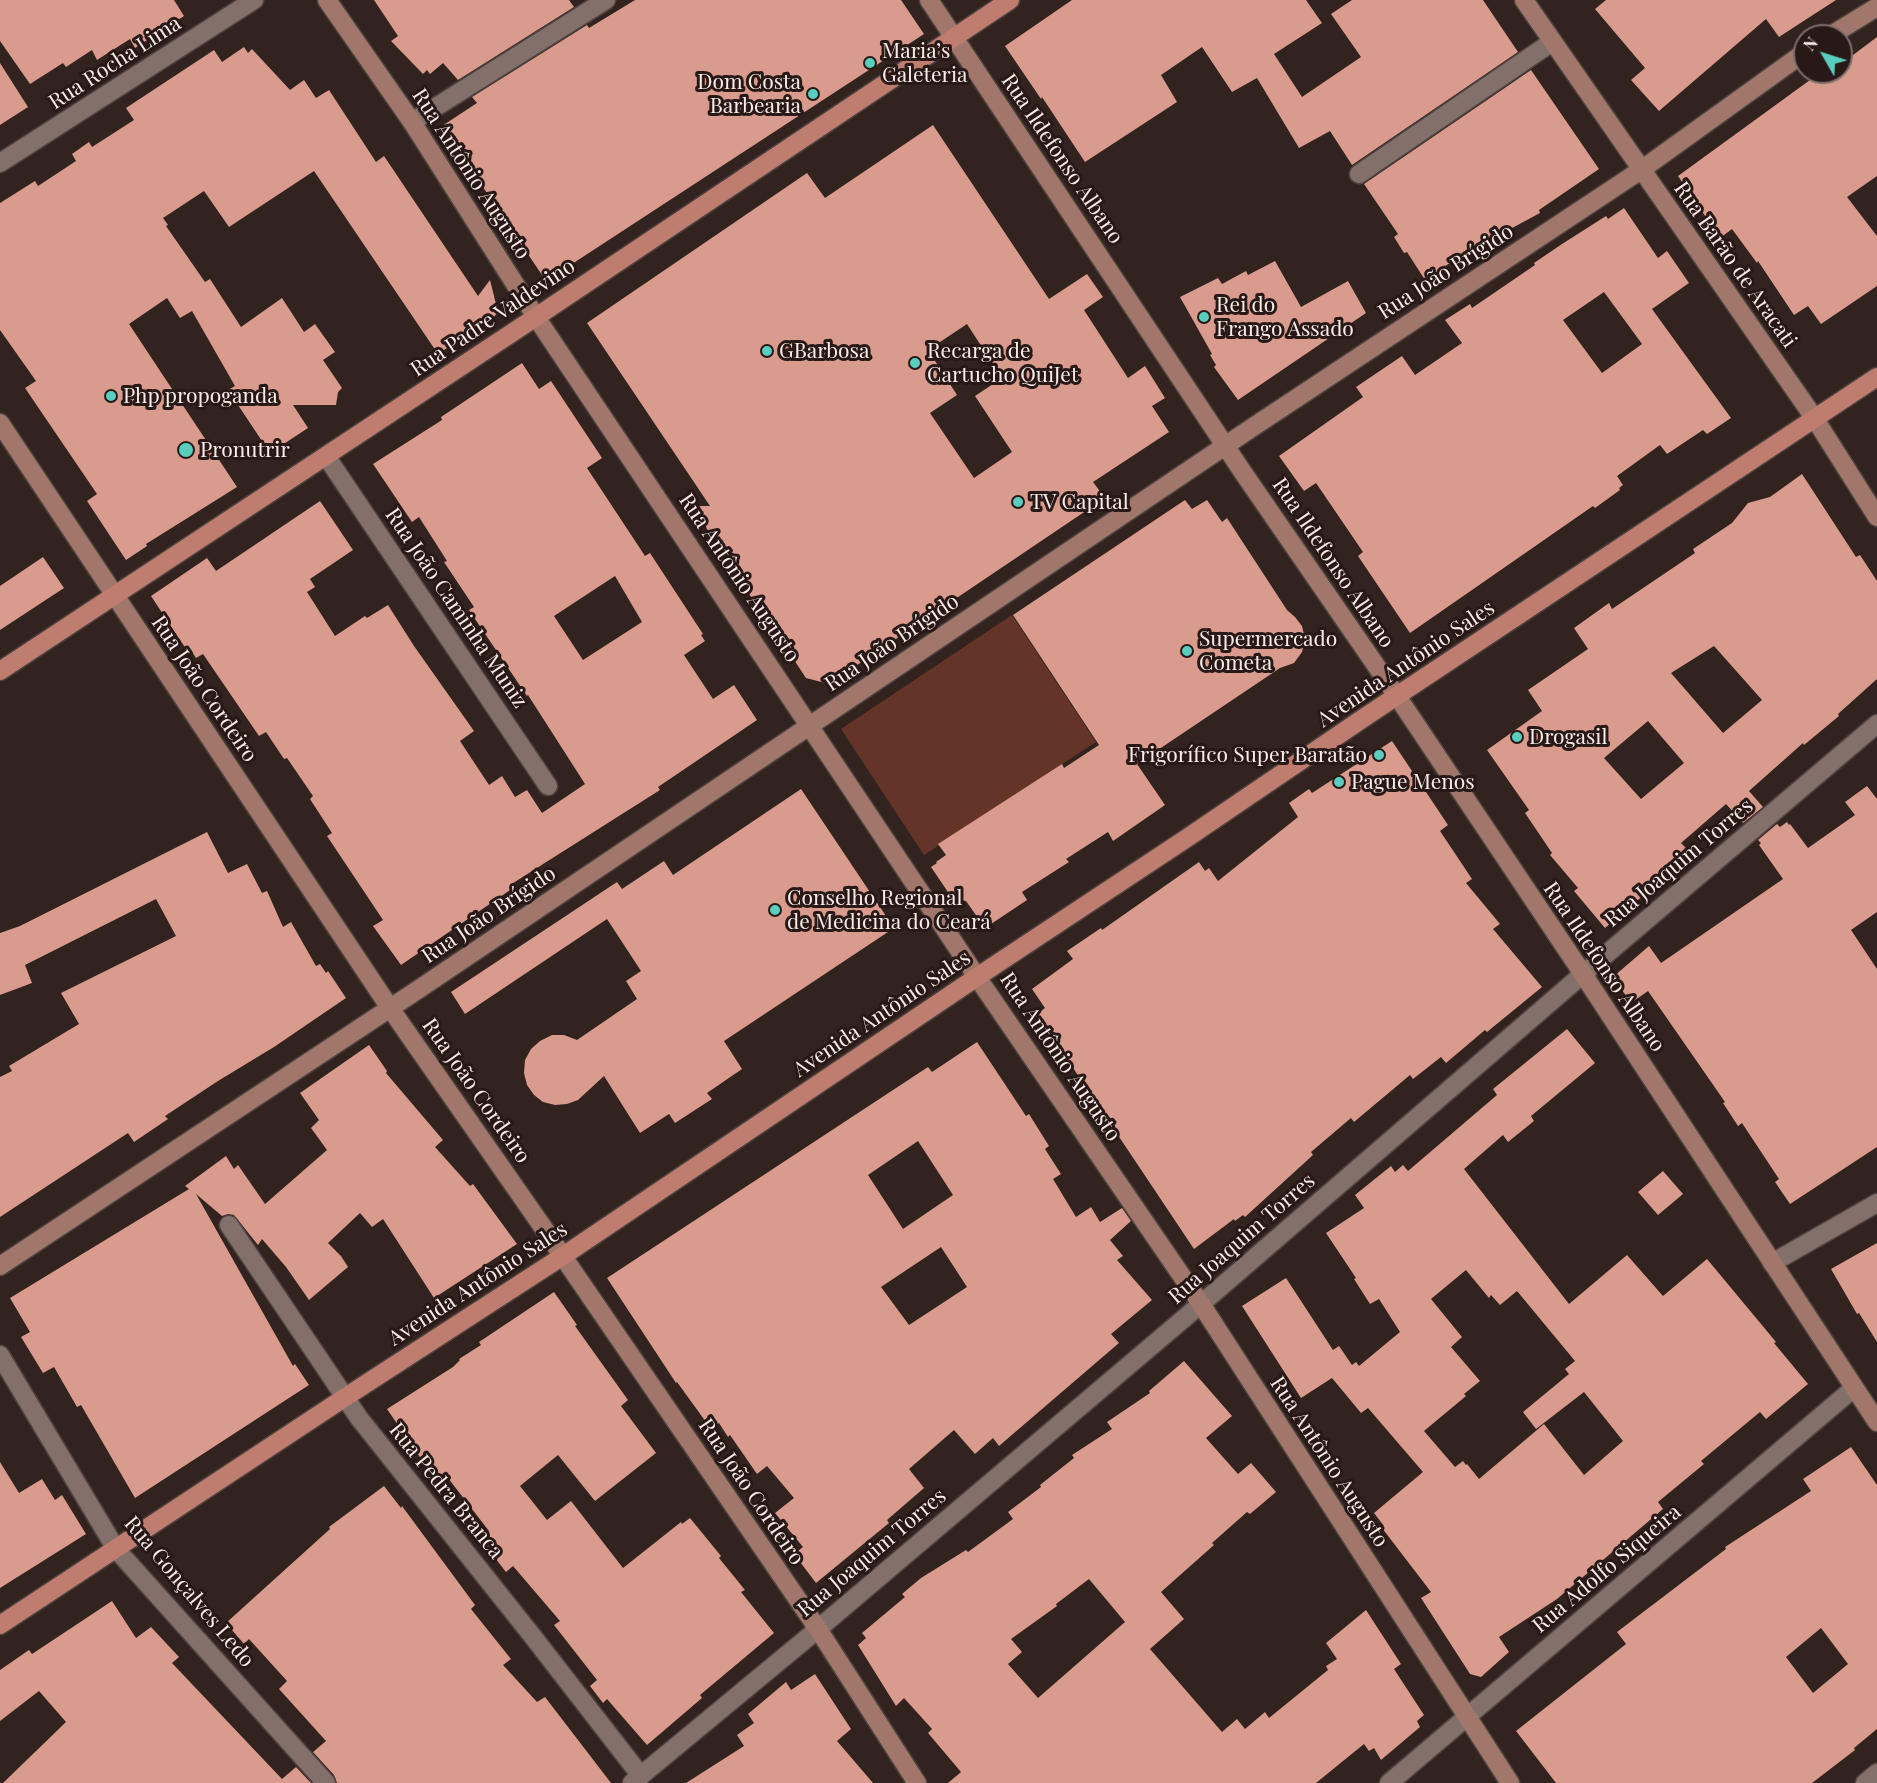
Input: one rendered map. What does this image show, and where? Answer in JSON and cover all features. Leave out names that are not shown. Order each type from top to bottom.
[{"type":"main road","name":"Rua Padre Valdevino","points":[[0,671],[1010,0]]},
{"type":"main road","name":"Avenida Antônio Sales","points":[[0,1625],[563,1256],[977,976],[1197,832],[1877,376]]},
{"type":"street","name":"Rua Rocha Lima","points":[[0,163],[254,0]]},
{"type":"street","name":"Rua Antônio Augusto","points":[[327,0],[412,122],[536,317],[977,976],[1201,1304],[1510,1783]]},
{"type":"street","points":[[412,122],[606,0]]},
{"type":"street","name":"Rua Ildefonso Albano","points":[[929,0],[1225,446],[1397,696],[1583,974],[1877,1422]]},
{"type":"street","name":"Rua Barão de Aracati","points":[[1524,0],[1815,419],[1877,518]]},
{"type":"street","points":[[1849,24],[1877,7]]},
{"type":"street","points":[[1359,174],[1552,42]]},
{"type":"street","name":"Rua João Brígido","points":[[0,1266],[390,1008],[1225,446],[1641,170],[1793,61]]},
{"type":"street","name":"Rua João Cordeiro","points":[[0,423],[390,1008],[818,1629],[918,1783]]},
{"type":"street","name":"Rua João Caminha Muniz","points":[[326,456],[548,786]]},
{"type":"street","name":"Rua Joaquim Torres","points":[[636,1779],[818,1629],[1201,1304],[1877,724]]},
{"type":"street","points":[[1772,1263],[1877,1203]]},
{"type":"street","name":"Rua Pedra Branca","points":[[229,1225],[344,1398],[636,1779]]},
{"type":"street","name":"Rua Gonçalves Ledo","points":[[0,1355],[116,1549],[326,1783]]},
{"type":"street","name":"Rua Adolfo Siqueira","points":[[1389,1783],[1854,1388]]},
{"type":"street","points":[[1865,1783],[1877,1773]]},
{"type":"shaded area","points":[[1012,615],[1096,742],[924,855],[841,729]]},
{"type":"building","points":[[0,0],[174,0],[184,16],[135,48],[130,39],[97,60],[92,50],[66,67],[63,63],[30,84],[0,41]]},
{"type":"building","points":[[374,0],[569,0],[574,7],[458,80],[443,63],[430,74],[427,70],[423,74],[391,41],[398,36]]},
{"type":"building","points":[[635,0],[901,0],[924,34],[546,281],[442,126],[477,103],[472,97],[587,25],[589,28]]},
{"type":"building","points":[[1072,0],[1306,0],[1322,23],[1274,54],[1302,97],[1361,57],[1331,14],[1352,0],[1483,0],[1518,52],[1352,165],[1330,131],[1299,148],[1257,78],[1232,92],[1202,47],[1161,75],[1177,102],[1085,162],[1005,46]]},
{"type":"building","points":[[1606,0],[1836,0],[1799,24],[1793,24],[1793,28],[1779,37],[1766,19],[1659,111],[1631,80],[1645,68],[1595,9]]},
{"type":"building","points":[[1877,37],[1877,176],[1847,197],[1877,236],[1877,286],[1821,324],[1808,306],[1794,315],[1758,261],[1757,263],[1732,229],[1720,238],[1678,176],[1804,84],[1853,84],[1853,55]]},
{"type":"building","points":[[244,47],[248,53],[252,49],[290,90],[304,80],[316,98],[329,90],[376,162],[384,156],[478,296],[490,280],[498,312],[493,318],[438,354],[314,171],[229,227],[204,191],[163,218],[168,225],[166,226],[205,282],[210,279],[241,327],[282,298],[304,332],[315,324],[335,352],[323,360],[342,388],[338,392],[336,405],[293,405],[308,428],[270,453],[228,390],[235,386],[192,311],[180,318],[167,298],[129,324],[237,487],[146,544],[147,546],[126,560],[87,501],[97,494],[25,388],[36,381],[0,330],[0,203],[35,181],[38,186],[76,161],[72,154],[89,142],[92,147],[134,120],[126,108],[214,50],[222,62]]},
{"type":"building","points":[[0,63],[28,107],[0,125]]},
{"type":"building","points":[[1531,70],[1599,169],[1539,210],[1540,213],[1460,256],[1425,280],[1407,252],[1404,253],[1394,237],[1398,234],[1364,184]]},
{"type":"building","points":[[933,125],[1049,299],[1087,274],[1103,297],[1084,310],[1128,378],[1145,366],[1165,398],[1152,406],[1169,432],[1093,482],[1105,498],[829,684],[806,678],[764,617],[707,529],[698,506],[710,506],[587,323],[807,173],[825,198]],"holes":[[[967,324],[1002,378],[975,396],[1012,452],[974,478],[930,413],[957,395],[928,350]]]},
{"type":"building","points":[[1624,208],[1658,258],[1667,251],[1689,283],[1652,309],[1731,418],[1707,434],[1703,430],[1667,454],[1660,445],[1617,476],[1623,485],[1619,488],[1620,490],[1595,508],[1593,506],[1410,633],[1358,556],[1363,552],[1316,483],[1304,491],[1279,456],[1363,397],[1356,387],[1402,356],[1415,375],[1462,343],[1445,320],[1470,304],[1472,308],[1562,244],[1606,216],[1608,219]],"holes":[[[1604,292],[1642,344],[1602,373],[1563,320]]]},
{"type":"building","points":[[1275,261],[1301,307],[1348,281],[1366,313],[1238,400],[1214,367],[1216,365],[1210,355],[1212,354],[1180,297],[1218,278],[1222,284],[1246,271],[1248,275]]},
{"type":"building","points":[[522,363],[539,389],[551,381],[602,458],[587,468],[645,556],[650,553],[703,634],[701,635],[705,641],[684,655],[713,699],[734,685],[757,720],[658,787],[660,790],[510,885],[513,888],[401,965],[373,926],[383,920],[327,836],[332,833],[310,799],[313,796],[266,732],[259,736],[203,654],[196,658],[191,650],[188,652],[151,596],[207,558],[216,571],[320,501],[353,550],[310,579],[315,587],[307,592],[335,636],[365,616],[367,618],[388,605],[474,731],[460,741],[489,785],[502,776],[515,797],[527,790],[542,813],[585,784],[528,695],[469,610],[474,607],[444,562],[447,561],[419,517],[412,522],[373,464],[442,420],[441,417]],"holes":[[[615,576],[642,622],[583,660],[554,616]]]},
{"type":"building","points":[[1802,474],[1856,557],[1860,555],[1877,581],[1877,679],[1838,714],[1839,716],[1804,745],[1803,743],[1749,791],[1763,807],[1743,823],[1726,804],[1681,843],[1692,854],[1605,928],[1574,891],[1578,888],[1550,855],[1552,853],[1525,813],[1529,810],[1487,750],[1542,711],[1528,690],[1588,649],[1574,628],[1609,603],[1612,609],[1695,553],[1693,549],[1732,523],[1748,503],[1770,497]],"holes":[[[1714,646],[1762,700],[1723,733],[1671,673]],[[1648,721],[1684,763],[1641,799],[1604,758]]]},
{"type":"building","name":"Supermercado Cometa","points":[[1185,500],[1192,509],[1207,500],[1222,522],[1227,518],[1287,610],[1302,626],[1305,639],[1302,652],[1294,663],[1280,668],[1137,764],[1165,805],[1113,841],[1108,832],[1066,859],[1069,862],[1022,892],[1027,900],[985,928],[966,901],[952,898],[931,867],[946,855],[938,844],[1062,764],[1064,768],[1099,745],[1013,615]]},
{"type":"building","points":[[43,557],[64,588],[0,630],[0,586]]},
{"type":"building","points":[[1392,741],[1448,825],[1440,831],[1472,879],[1466,883],[1500,924],[1493,929],[1542,987],[1446,1063],[1441,1057],[1413,1079],[1410,1075],[1354,1122],[1351,1118],[1311,1152],[1313,1155],[1245,1217],[1243,1215],[1235,1221],[1234,1219],[1194,1249],[1037,1014],[1045,1008],[1032,989],[1073,959],[1067,951],[1101,928],[1102,930],[1199,862],[1205,871],[1209,868],[1218,881],[1298,817],[1289,803],[1309,789],[1312,793]]},
{"type":"building","points":[[1867,786],[1877,799],[1877,912],[1851,930],[1877,969],[1877,1147],[1790,1204],[1775,1182],[1779,1179],[1742,1123],[1738,1126],[1723,1103],[1725,1102],[1648,991],[1631,1003],[1613,977],[1649,946],[1661,963],[1783,879],[1759,845],[1761,843],[1758,840],[1777,824],[1780,827],[1787,822],[1808,848],[1855,815],[1845,802]]},
{"type":"building","points":[[801,789],[894,928],[724,1041],[742,1069],[707,1093],[712,1099],[675,1123],[669,1114],[640,1133],[604,1076],[578,1100],[567,1104],[555,1105],[543,1102],[534,1095],[527,1085],[524,1073],[525,1060],[531,1049],[552,1035],[564,1035],[577,1040],[637,999],[626,981],[641,971],[607,919],[465,1014],[451,992],[617,882],[622,889],[664,861],[673,875]]},
{"type":"building","points":[[207,832],[228,873],[247,864],[262,893],[267,891],[283,927],[291,922],[316,966],[320,964],[326,973],[328,971],[346,998],[165,1116],[168,1119],[134,1142],[128,1133],[0,1217],[0,1077],[12,1071],[9,1066],[79,1024],[61,993],[176,936],[156,899],[25,965],[32,983],[0,995],[0,933],[20,926]]},
{"type":"building","points":[[1567,1029],[1595,1063],[1531,1116],[1534,1121],[1508,1142],[1503,1135],[1464,1169],[1569,1304],[1627,1255],[1663,1296],[1707,1259],[1808,1384],[1766,1419],[1760,1412],[1701,1461],[1704,1464],[1658,1502],[1663,1509],[1557,1599],[1499,1637],[1509,1652],[1481,1677],[1470,1674],[1421,1598],[1431,1592],[1382,1528],[1384,1526],[1374,1513],[1423,1472],[1368,1408],[1361,1413],[1332,1378],[1301,1398],[1242,1306],[1286,1278],[1333,1350],[1339,1346],[1352,1365],[1356,1362],[1359,1366],[1400,1332],[1379,1299],[1370,1304],[1326,1233],[1364,1208],[1355,1195],[1391,1166],[1395,1172],[1403,1165],[1408,1171],[1497,1095],[1493,1089]],"holes":[[[1466,1270],[1489,1298],[1491,1295],[1500,1305],[1517,1291],[1575,1361],[1565,1369],[1569,1374],[1523,1412],[1536,1429],[1584,1392],[1623,1441],[1584,1475],[1544,1424],[1479,1479],[1463,1461],[1455,1467],[1424,1431],[1466,1396],[1464,1394],[1480,1381],[1451,1347],[1462,1337],[1431,1299]]]},
{"type":"building","points":[[977,1042],[1026,1116],[1029,1114],[1049,1146],[1045,1149],[1061,1174],[1053,1179],[1076,1217],[1091,1207],[1100,1222],[1122,1208],[1131,1221],[1110,1240],[1123,1256],[1117,1260],[1152,1300],[1111,1334],[1119,1343],[999,1446],[993,1438],[975,1454],[954,1430],[909,1469],[924,1488],[887,1520],[889,1523],[816,1583],[794,1554],[803,1547],[775,1513],[794,1498],[767,1466],[757,1474],[719,1423],[711,1429],[676,1383],[607,1278],[928,1067],[932,1072]],"holes":[[[918,1141],[953,1195],[903,1229],[868,1175]],[[941,1247],[967,1287],[909,1325],[881,1287]]]},
{"type":"building","points":[[369,1045],[387,1071],[386,1073],[443,1140],[435,1147],[470,1186],[473,1184],[517,1244],[434,1298],[383,1219],[372,1227],[360,1213],[328,1243],[348,1267],[309,1300],[286,1267],[262,1239],[258,1245],[234,1215],[222,1216],[196,1194],[293,1366],[295,1364],[309,1385],[135,1498],[81,1405],[77,1407],[54,1367],[43,1373],[21,1337],[30,1332],[10,1298],[189,1189],[185,1186],[226,1156],[234,1169],[238,1165],[265,1204],[327,1150],[311,1128],[319,1120],[300,1093]]},
{"type":"building","points":[[1663,1171],[1683,1194],[1658,1215],[1638,1192]]},
{"type":"building","points":[[1877,1243],[1877,1342],[1859,1313],[1857,1314],[1831,1269]]},
{"type":"building","points":[[554,1292],[577,1325],[575,1326],[628,1400],[621,1406],[656,1453],[595,1501],[558,1455],[520,1486],[547,1520],[571,1501],[623,1568],[681,1522],[682,1524],[690,1518],[721,1556],[719,1558],[745,1590],[741,1592],[774,1633],[700,1695],[702,1698],[647,1745],[607,1699],[603,1703],[590,1686],[597,1680],[554,1625],[560,1621],[513,1566],[506,1572],[481,1540],[489,1531],[448,1478],[439,1485],[387,1409],[453,1367],[459,1359],[481,1345],[479,1342]]},
{"type":"building","points":[[1184,1361],[1232,1416],[1206,1438],[1238,1474],[1251,1463],[1276,1492],[1250,1514],[1247,1512],[1161,1592],[1184,1619],[1150,1649],[1222,1732],[1237,1719],[1245,1729],[1265,1712],[1269,1718],[1328,1670],[1326,1666],[1337,1659],[1326,1643],[1366,1610],[1401,1664],[1394,1669],[1424,1715],[1417,1721],[1420,1727],[1381,1760],[1374,1748],[1369,1751],[1364,1744],[1316,1783],[948,1783],[961,1772],[928,1733],[932,1729],[904,1698],[896,1706],[858,1645],[866,1638],[862,1633],[905,1597],[902,1594],[921,1578],[966,1550],[968,1552],[1013,1519],[1008,1512],[1074,1458],[1072,1455],[1112,1429],[1107,1422],[1150,1393],[1149,1391]],"holes":[[[1089,1579],[1125,1622],[1038,1698],[1008,1664],[1022,1652],[1011,1639],[1057,1606],[1056,1604]]]},
{"type":"building","points":[[1851,1447],[1877,1485],[1877,1729],[1854,1748],[1855,1750],[1812,1783],[1556,1783],[1516,1731],[1626,1644],[1617,1632],[1726,1549],[1725,1547],[1811,1491],[1803,1479]],"holes":[[[1821,1628],[1848,1664],[1813,1693],[1786,1657]]]},
{"type":"building","points":[[0,1462],[19,1493],[42,1479],[55,1500],[62,1495],[86,1534],[0,1588]]},
{"type":"building","points":[[384,1486],[401,1508],[402,1506],[475,1605],[471,1609],[511,1659],[503,1665],[537,1702],[545,1697],[611,1783],[337,1783],[334,1775],[313,1752],[326,1741],[279,1689],[287,1681],[249,1639],[244,1644],[226,1623],[330,1529],[329,1527]]},
{"type":"building","points":[[112,1601],[136,1638],[151,1627],[179,1657],[172,1663],[282,1779],[296,1767],[311,1783],[3,1783],[66,1722],[39,1691],[0,1721],[0,1670],[29,1650],[32,1654]]},
{"type":"building","points":[[815,1674],[851,1729],[837,1741],[873,1783],[686,1783],[744,1746],[737,1735],[754,1723],[748,1714],[786,1682],[791,1690]]},
{"type":"place","name":"Maria’s Galeteria","points":[[870,63]]},
{"type":"place","name":"Dom Costa Barbearia","points":[[813,94]]},
{"type":"place","name":"Rei do Frango Assado","points":[[1204,317]]},
{"type":"place","name":"GBarbosa","points":[[767,351]]},
{"type":"place","name":"Recarga de Cartucho QuiJet","points":[[915,363]]},
{"type":"place","name":"Php propoganda","points":[[111,396]]},
{"type":"place","name":"Pronutrir","points":[[186,450]]},
{"type":"place","name":"TV Capital","points":[[1018,502]]},
{"type":"place","name":"Supermercado Cometa","points":[[1187,651]]},
{"type":"place","name":"Drogasil","points":[[1517,737]]},
{"type":"place","name":"Frigorífico Super Baratão","points":[[1379,755]]},
{"type":"place","name":"Pague Menos","points":[[1339,782]]},
{"type":"place","name":"Conselho Regional de Medicina do Ceará","points":[[775,910]]}]
